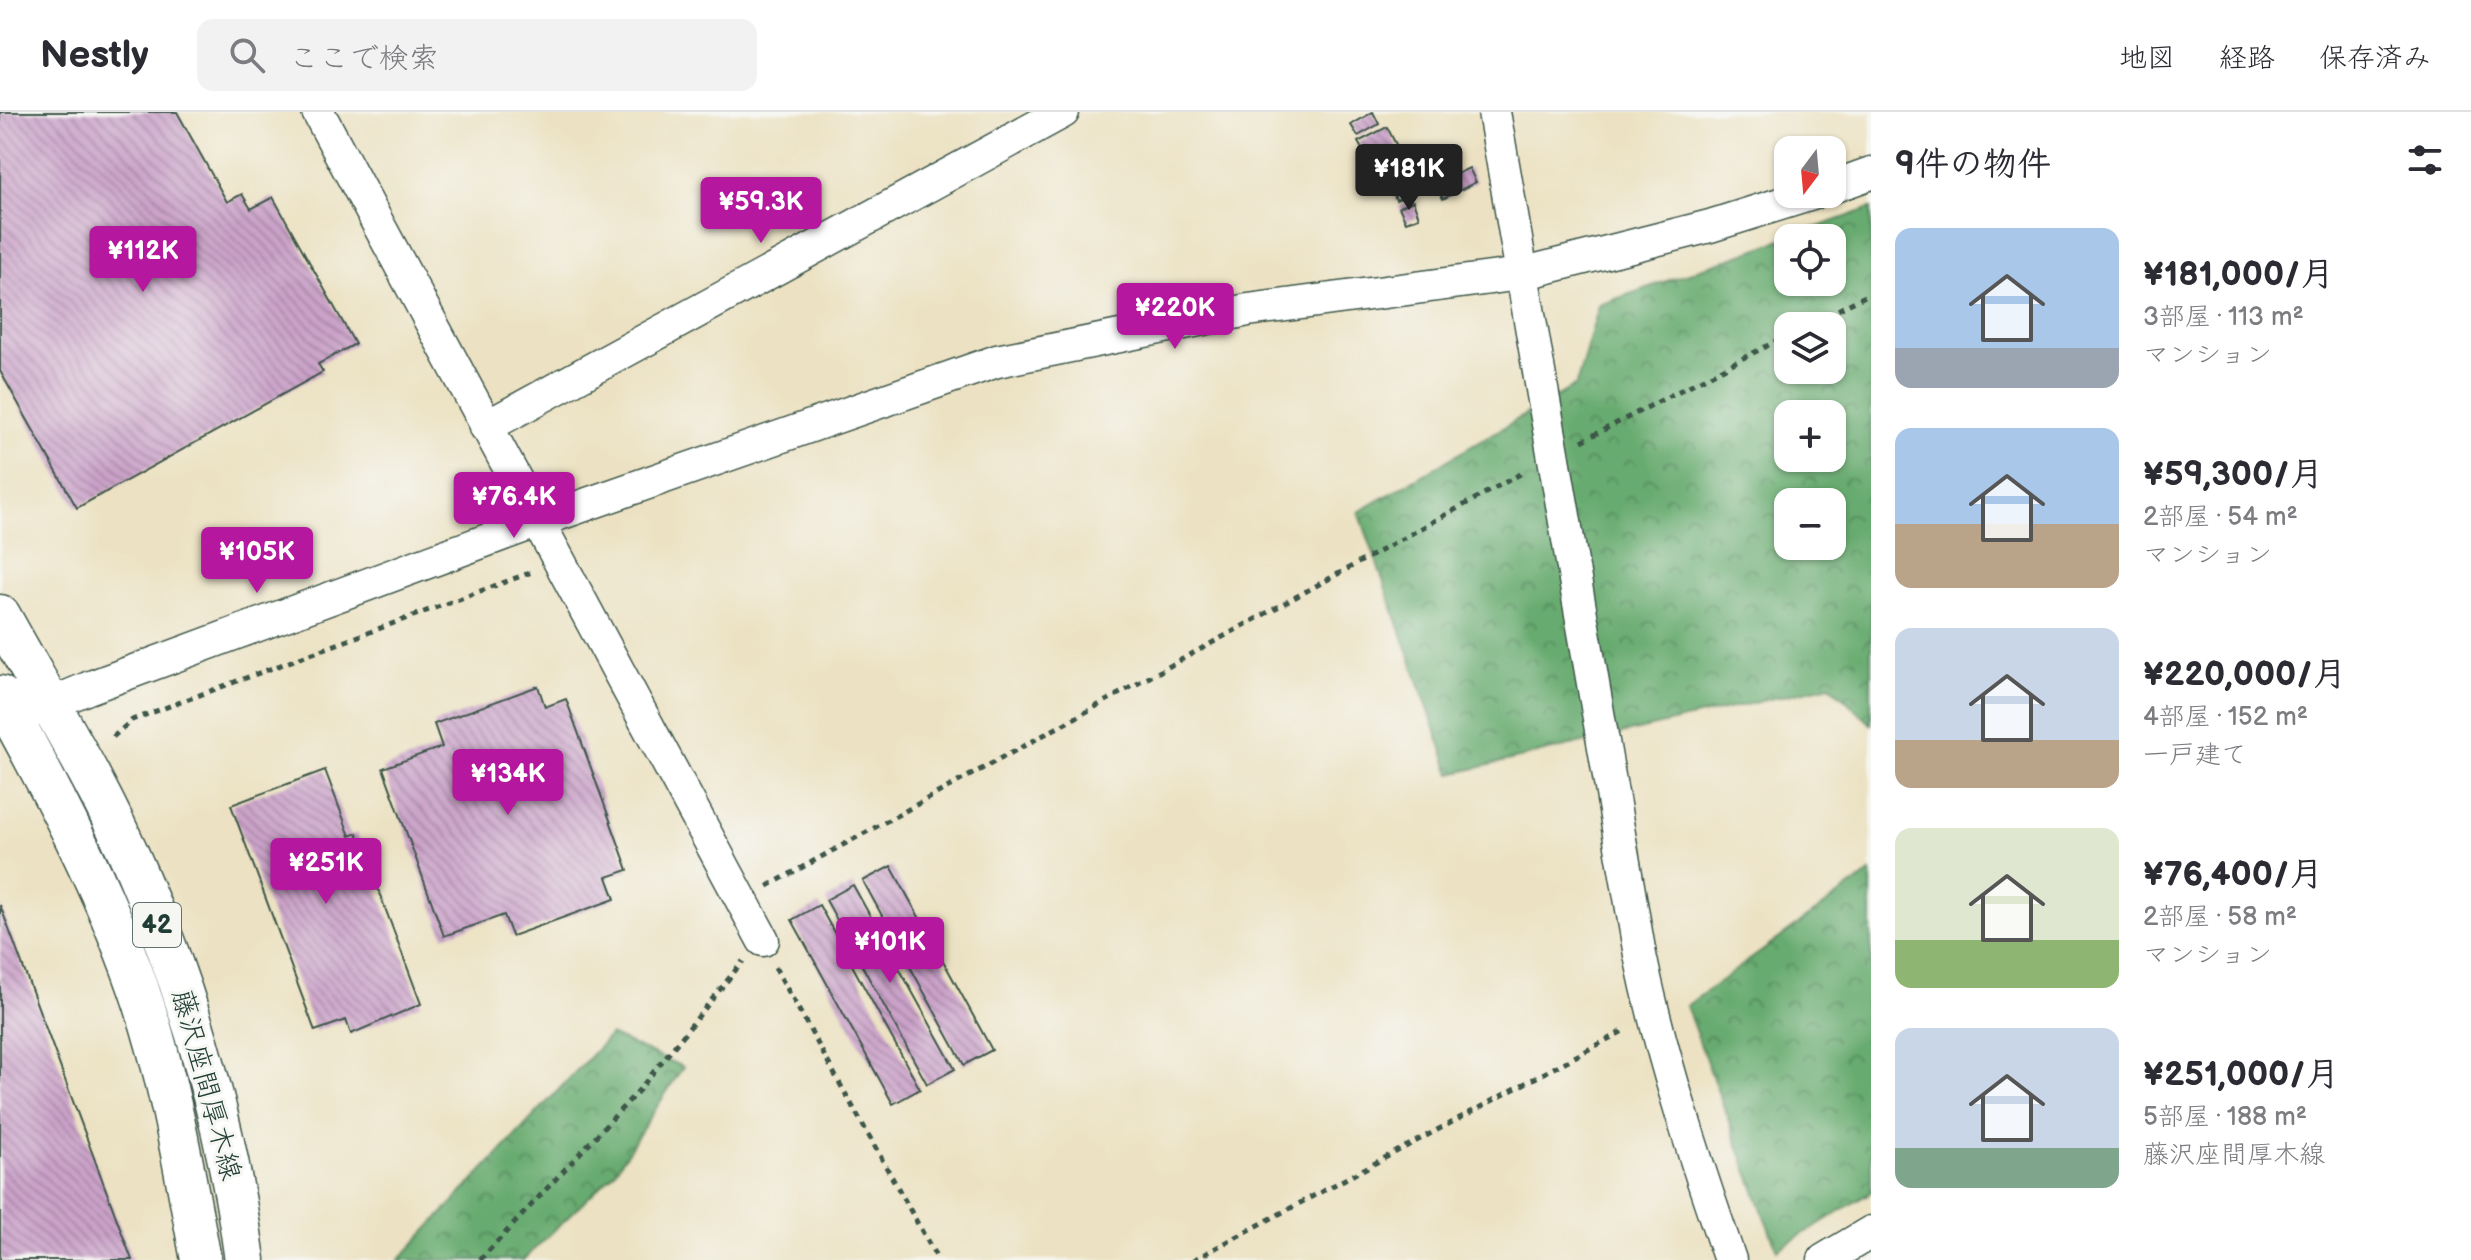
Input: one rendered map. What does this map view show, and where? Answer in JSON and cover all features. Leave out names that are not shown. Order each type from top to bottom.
[{"type":"main road","name":"藤沢座間厚木線","points":[[0,615],[137,872],[175,970],[209,1077],[235,1184],[245,1260]]},
{"type":"main road","name":"藤沢座間厚木線","points":[[4,714],[99,889],[139,989],[167,1095],[201,1260]]},
{"type":"street","points":[[318,112],[742,900],[754,948]]},
{"type":"street","points":[[486,427],[1063,112]]},
{"type":"street","points":[[1494,112],[1552,457],[1653,1016],[1682,1122],[1730,1260]]},
{"type":"street","points":[[1846,182],[1871,173]]},
{"type":"street","points":[[4,714],[49,704],[536,522],[997,361],[1233,313],[1521,274],[1710,226],[1774,206]]},
{"type":"street","points":[[1824,1260],[1871,1232]]},
{"type":"path","points":[[1834,312],[1871,293]]},
{"type":"path","points":[[742,900],[1552,457],[1774,342]]},
{"type":"path","points":[[113,737],[132,720],[516,575],[537,571]]},
{"type":"path","points":[[480,1260],[639,1090],[754,948],[938,1260]]},
{"type":"path","points":[[1193,1260],[1653,1016]]},
{"type":"green space","points":[[1871,208],[1871,724],[1830,685],[1451,774],[1359,512],[1576,385],[1599,305],[1774,243],[1774,296],[1846,296],[1846,224],[1826,224]]},
{"type":"green space","points":[[1871,872],[1871,1192],[1777,1250],[1686,1006]]},
{"type":"green space","points":[[610,1035],[683,1067],[613,1174],[523,1260],[399,1260]]},
{"type":"building","points":[[0,112],[177,112],[227,202],[242,194],[251,209],[273,197],[355,344],[318,364],[323,372],[77,508],[0,371]]},
{"type":"building","points":[[1373,112],[1379,124],[1358,136],[1351,125]]},
{"type":"building","points":[[1387,127],[1403,158],[1375,173],[1358,142]]},
{"type":"building","points":[[1469,168],[1476,182],[1443,199],[1436,184]]},
{"type":"building","points":[[1404,174],[1411,194],[1396,200],[1389,180]]},
{"type":"building","points":[[1413,201],[1419,217],[1406,222],[1399,207]]},
{"type":"building","points":[[538,686],[545,707],[566,699],[628,870],[607,877],[615,899],[512,936],[504,915],[444,936],[383,768],[442,747],[434,724]]},
{"type":"building","points":[[325,770],[350,836],[357,833],[421,1004],[351,1034],[346,1020],[315,1031],[231,805]]},
{"type":"building","points":[[891,866],[992,1050],[964,1065],[863,881]]},
{"type":"building","points":[[853,885],[955,1069],[927,1084],[826,900]]},
{"type":"building","points":[[0,905],[132,1260],[0,1260]]},
{"type":"building","points":[[819,905],[920,1089],[893,1104],[792,920]]}]
